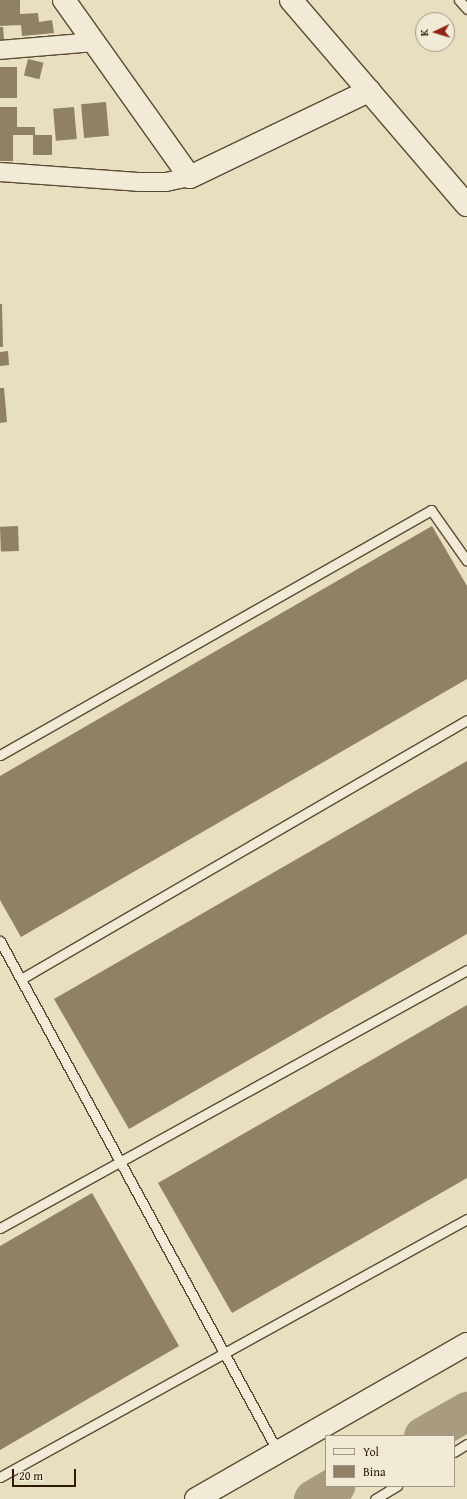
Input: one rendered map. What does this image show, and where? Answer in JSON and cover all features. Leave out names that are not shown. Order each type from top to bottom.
[{"type":"main road","points":[[64,0],[190,178],[369,91]]},
{"type":"main road","points":[[291,0],[467,205]]},
{"type":"main road","points":[[196,1499],[467,1344]]},
{"type":"street","points":[[0,50],[95,42]]},
{"type":"street","points":[[0,172],[138,182],[166,182],[190,178]]},
{"type":"lane","points":[[459,0],[467,9]]},
{"type":"lane","points":[[0,754],[431,510],[467,562]]},
{"type":"lane","points":[[21,979],[467,720]]},
{"type":"lane","points":[[0,941],[278,1452]]},
{"type":"lane","points":[[0,1228],[467,970]]},
{"type":"lane","points":[[0,1477],[225,1355],[467,1219]]},
{"type":"lane","points":[[455,1451],[467,1444]]},
{"type":"lane","points":[[375,1499],[395,1487]]},
{"type":"building","points":[[0,0],[20,0],[20,14],[38,13],[39,22],[52,20],[54,33],[22,36],[21,25],[0,26]]},
{"type":"building","points":[[0,27],[3,27],[4,39],[0,40]]},
{"type":"building","points":[[28,59],[44,63],[39,79],[24,75]]},
{"type":"building","points":[[0,67],[17,67],[17,98],[0,98]]},
{"type":"building","points":[[106,102],[109,136],[84,138],[81,104]]},
{"type":"building","points":[[0,107],[17,107],[17,127],[35,127],[35,135],[52,135],[52,155],[33,155],[33,135],[13,135],[13,161],[0,161]]},
{"type":"building","points":[[74,107],[77,139],[56,141],[53,109]]},
{"type":"building","points":[[0,304],[2,304],[3,347],[0,347]]},
{"type":"building","points":[[8,351],[9,365],[0,366],[0,352]]},
{"type":"building","points":[[0,388],[4,388],[7,422],[0,423]]},
{"type":"building","points":[[18,526],[19,551],[1,552],[0,527]]},
{"type":"building","points":[[432,526],[467,586],[467,679],[21,937],[0,900],[0,776]]},
{"type":"building","points":[[467,761],[467,934],[129,1129],[54,999]]},
{"type":"building","points":[[467,1005],[467,1178],[232,1313],[158,1183]]},
{"type":"building","points":[[92,1193],[179,1346],[0,1450],[0,1246]]},
{"type":"waterway","points":[[425,1435],[467,1411]]},
{"type":"waterway","points":[[313,1499],[333,1487]]}]
